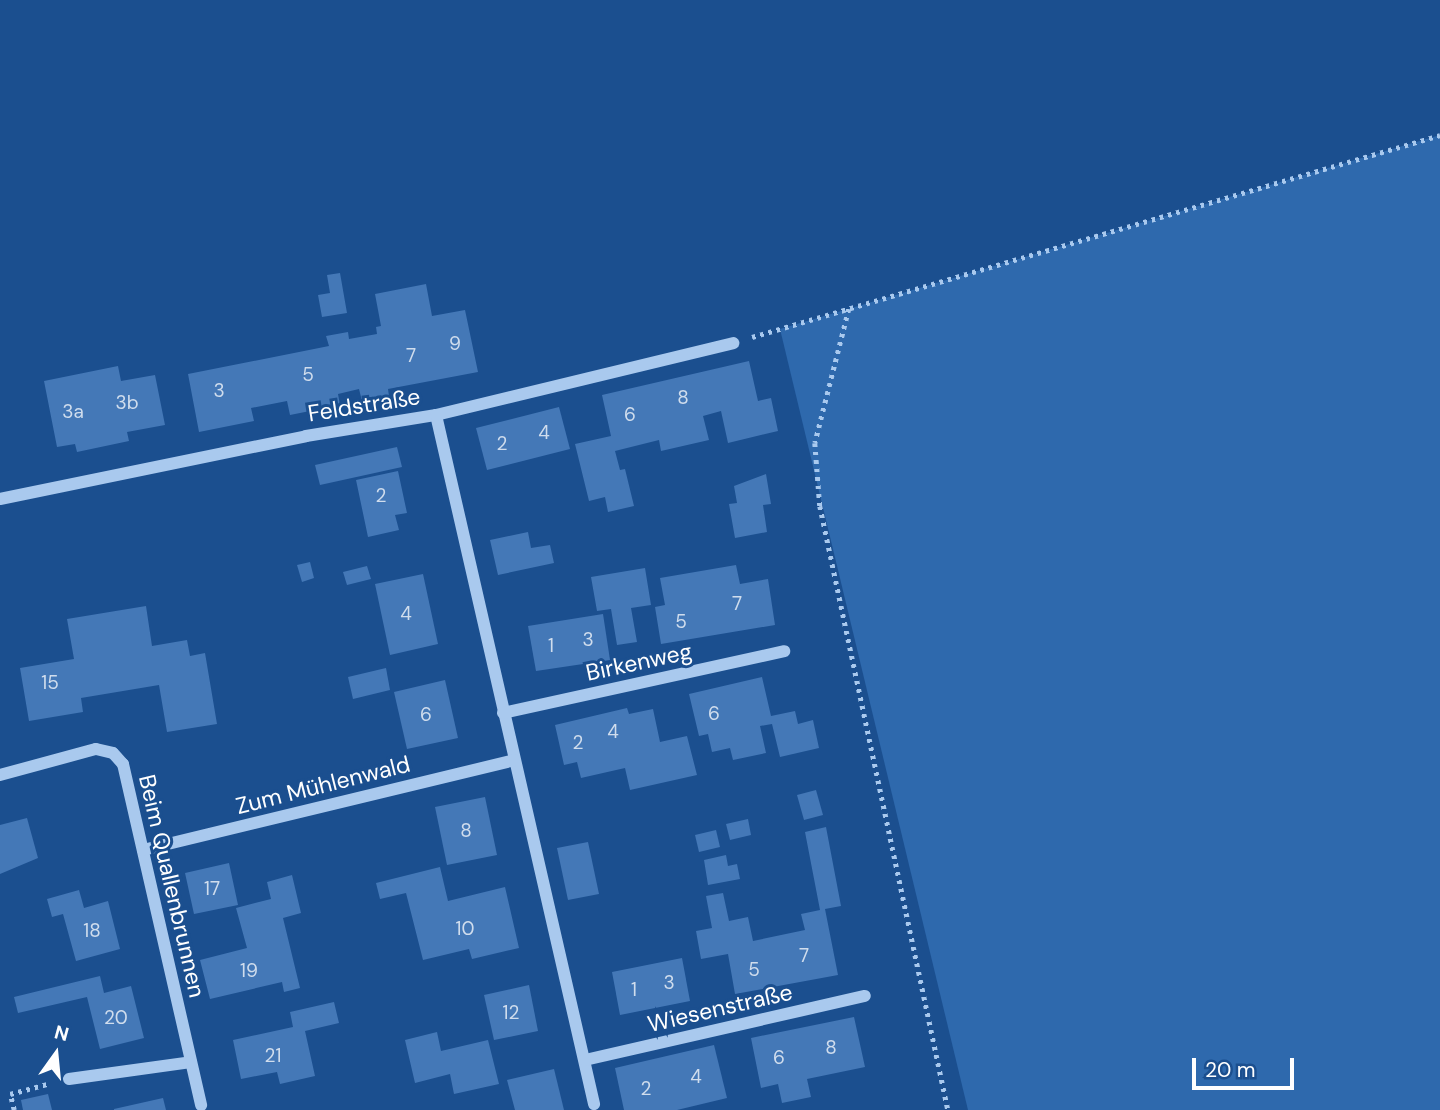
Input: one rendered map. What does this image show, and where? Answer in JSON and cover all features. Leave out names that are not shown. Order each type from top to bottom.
[{"type":"street","name":"Feldstraße","points":[[0,499],[306,436],[436,415],[733,343]]},
{"type":"street","points":[[436,415],[594,1104]]},
{"type":"street","name":"Birkenweg","points":[[503,713],[785,652]]},
{"type":"street","name":"Beim Quallenbrunnen","points":[[0,775],[96,749],[113,753],[123,764],[201,1105]]},
{"type":"street","name":"Zum Mühlenwald","points":[[143,850],[514,760]]},
{"type":"street","name":"Wiesenstraße","points":[[585,1060],[864,996]]},
{"type":"street","points":[[69,1079],[191,1062]]},
{"type":"path","points":[[733,343],[1440,135]]},
{"type":"path","points":[[849,309],[815,443],[820,506],[948,1110]]},
{"type":"path","points":[[14,1110],[10,1094],[69,1079]]},
{"type":"shaded area","points":[[1440,135],[1440,1110],[968,1110],[780,329]]},
{"type":"building","points":[[340,273],[347,313],[322,317],[318,295],[330,293],[327,275]]},
{"type":"building","points":[[426,284],[432,316],[465,310],[478,372],[388,389],[389,396],[362,401],[359,389],[338,394],[340,405],[290,415],[287,401],[251,408],[254,421],[199,432],[188,374],[329,346],[326,336],[348,332],[349,339],[377,334],[376,327],[381,326],[375,294]]},
{"type":"building","points":[[749,361],[758,401],[771,398],[778,431],[728,443],[721,411],[703,416],[709,440],[661,451],[659,440],[615,451],[620,470],[625,469],[634,506],[608,512],[605,497],[589,501],[575,444],[611,436],[602,395]]},
{"type":"building","points":[[118,366],[121,381],[155,375],[165,425],[127,432],[129,441],[77,452],[75,444],[57,447],[44,381]]},
{"type":"building","points":[[559,407],[570,449],[487,470],[476,428]]},
{"type":"building","points":[[397,447],[402,467],[320,485],[315,465]]},
{"type":"building","points":[[398,471],[407,513],[395,515],[399,530],[368,537],[356,480]]},
{"type":"building","points":[[766,474],[771,504],[763,505],[767,532],[735,538],[729,504],[737,503],[734,486]]},
{"type":"building","points":[[528,532],[531,548],[550,545],[554,563],[498,575],[490,540]]},
{"type":"building","points":[[310,562],[314,578],[302,582],[297,565]]},
{"type":"building","points":[[736,565],[740,584],[768,579],[775,625],[661,644],[655,607],[665,605],[660,578]]},
{"type":"building","points":[[367,566],[371,579],[347,585],[343,572]]},
{"type":"building","points":[[645,568],[651,605],[631,608],[637,642],[617,645],[611,609],[597,611],[591,577]]},
{"type":"building","points":[[423,574],[438,644],[390,655],[375,584]]},
{"type":"building","points":[[146,606],[152,646],[187,640],[190,656],[205,653],[217,724],[167,732],[159,685],[81,698],[83,712],[29,721],[20,668],[74,659],[67,619]]},
{"type":"building","points":[[603,614],[610,660],[536,671],[528,626]]},
{"type":"building","points":[[386,668],[390,690],[353,699],[348,677]]},
{"type":"building","points":[[762,677],[771,716],[795,711],[798,724],[813,720],[819,748],[780,757],[772,724],[760,726],[766,753],[733,760],[730,748],[712,752],[708,734],[699,736],[689,694]]},
{"type":"building","points":[[445,680],[458,738],[407,749],[394,692]]},
{"type":"building","points":[[627,708],[629,714],[653,709],[660,742],[687,736],[697,775],[630,790],[625,768],[581,778],[577,762],[564,765],[555,725]]},
{"type":"building","points":[[816,790],[823,815],[804,820],[797,795]]},
{"type":"building","points":[[485,797],[497,855],[447,865],[435,807]]},
{"type":"building","points":[[27,818],[38,858],[0,874],[0,825]]},
{"type":"building","points":[[748,819],[751,835],[730,840],[726,824]]},
{"type":"building","points":[[826,827],[841,906],[825,909],[838,975],[735,994],[728,954],[701,959],[696,931],[712,928],[706,896],[723,893],[729,921],[748,917],[753,941],[805,930],[801,914],[820,910],[805,832]]},
{"type":"building","points":[[716,830],[720,847],[699,852],[695,835]]},
{"type":"building","points":[[588,842],[599,894],[568,900],[557,848]]},
{"type":"building","points":[[726,855],[728,866],[737,864],[740,879],[708,885],[704,860]]},
{"type":"building","points":[[229,863],[238,905],[194,914],[185,873]]},
{"type":"building","points":[[440,867],[448,901],[505,887],[519,948],[472,959],[469,949],[423,960],[406,893],[380,899],[376,883]]},
{"type":"building","points":[[292,875],[301,913],[283,918],[300,988],[284,992],[282,982],[210,999],[200,960],[247,948],[236,908],[271,899],[267,882]]},
{"type":"building","points":[[79,890],[84,908],[108,901],[120,949],[76,961],[63,914],[52,917],[47,899]]},
{"type":"building","points":[[682,958],[690,1001],[620,1015],[612,972]]},
{"type":"building","points":[[100,976],[104,993],[131,986],[144,1038],[100,1049],[87,997],[18,1013],[14,997]]},
{"type":"building","points":[[529,985],[538,1031],[494,1040],[484,995]]},
{"type":"building","points":[[334,1002],[339,1023],[305,1031],[315,1076],[280,1084],[277,1072],[241,1079],[233,1040],[293,1027],[290,1012]]},
{"type":"building","points":[[854,1017],[865,1067],[807,1079],[811,1097],[782,1103],[778,1084],[761,1088],[751,1038]]},
{"type":"building","points":[[437,1032],[441,1051],[488,1040],[499,1084],[454,1094],[450,1074],[415,1083],[405,1040]]},
{"type":"building","points":[[714,1045],[727,1098],[677,1110],[624,1110],[615,1068]]},
{"type":"building","points":[[554,1069],[564,1110],[515,1110],[507,1080]]},
{"type":"building","points":[[48,1094],[52,1110],[23,1110],[21,1100]]},
{"type":"building","points":[[163,1098],[166,1110],[114,1110],[114,1109]]}]
